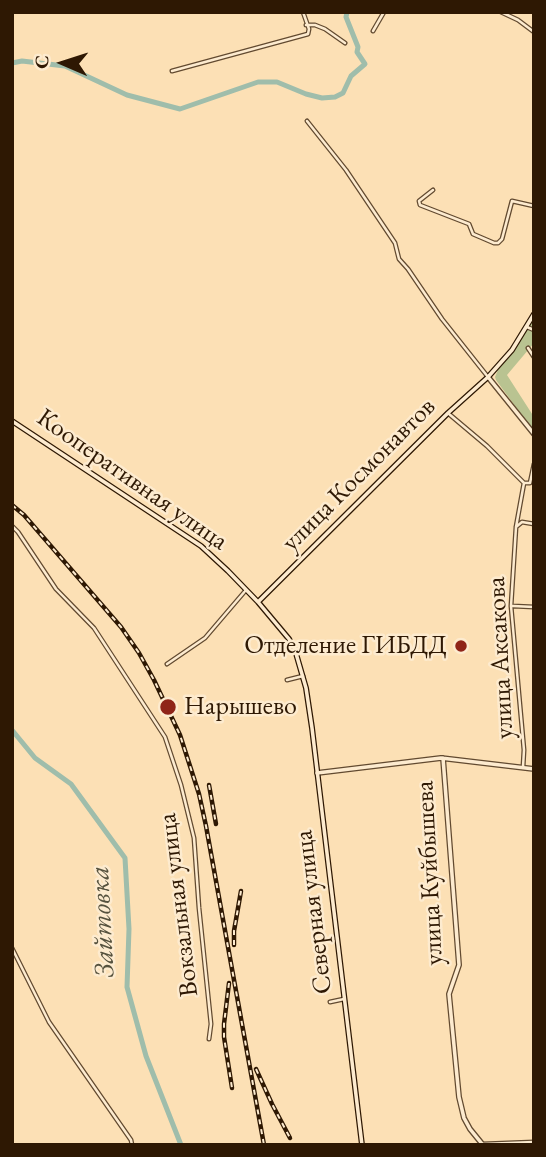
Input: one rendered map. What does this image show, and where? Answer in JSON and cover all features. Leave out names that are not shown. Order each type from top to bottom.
[{"type":"main road","name":"улица Космонавтов","points":[[258,602],[448,413],[488,377],[512,349],[534,314]]},
{"type":"main road","points":[[488,377],[534,434]]},
{"type":"main road","name":"Кооперативная улица","points":[[12,421],[201,546],[258,602]]},
{"type":"main road","name":"Северная улица","points":[[258,602],[289,639],[303,676],[312,728],[362,1145]]},
{"type":"main road","points":[[317,773],[443,758],[534,769]]},
{"type":"main road","name":"улица Куйбышева","points":[[443,758],[459,965],[449,994],[464,1118],[483,1144]]},
{"type":"street","points":[[172,71],[308,34],[303,12]]},
{"type":"street","points":[[373,31],[384,12]]},
{"type":"street","points":[[500,12],[518,20],[534,32]]},
{"type":"street","points":[[306,25],[326,29],[345,43]]},
{"type":"street","points":[[307,121],[346,170],[396,243],[399,259],[488,377]]},
{"type":"street","points":[[433,190],[419,201],[420,205],[469,224],[473,234],[494,243],[502,239],[512,201],[534,206]]},
{"type":"street","points":[[527,327],[534,330]]},
{"type":"street","points":[[528,348],[534,357]]},
{"type":"street","points":[[448,413],[487,446],[524,483]]},
{"type":"street","name":"улица Аксакова","points":[[523,767],[524,750],[511,606],[516,527],[524,483],[530,483],[534,464]]},
{"type":"street","points":[[516,527],[522,522],[534,524]]},
{"type":"street","name":"Вокзальная улица","points":[[12,527],[56,589],[94,628],[166,737],[194,838],[211,1024],[209,1039]]},
{"type":"street","points":[[167,664],[205,638],[246,589]]},
{"type":"street","points":[[511,606],[534,607]]},
{"type":"street","points":[[287,680],[303,676]]},
{"type":"street","points":[[12,948],[49,1022],[132,1145]]},
{"type":"street","points":[[330,1002],[344,999]]},
{"type":"street","points":[[483,1144],[534,1142]]},
{"type":"green space","points":[[534,319],[534,343],[507,375],[534,417],[534,432],[495,377],[500,365],[513,351]]},
{"type":"waterway","name":"Зайтовка","points":[[12,63],[22,61],[65,66],[127,95],[180,109],[258,82],[277,82],[306,94],[322,98],[335,97],[343,93],[351,76],[365,64],[357,52],[358,47],[346,17],[347,12]]},
{"type":"waterway","name":"Зайтовка","points":[[12,730],[35,758],[71,784],[125,858],[129,929],[127,987],[146,1056],[181,1145]]},
{"type":"railway","points":[[12,505],[24,515],[121,627],[154,680],[180,735],[206,826],[264,1145]]},
{"type":"railway","points":[[209,785],[216,824]]},
{"type":"railway","points":[[234,945],[241,891]]},
{"type":"railway","points":[[229,983],[224,1037],[232,1088]]},
{"type":"railway","points":[[256,1069],[290,1138]]},
{"type":"place","name":"Отделение ГИБДД","points":[[461,646]]},
{"type":"place","name":"Нарышево","points":[[168,707]]}]
